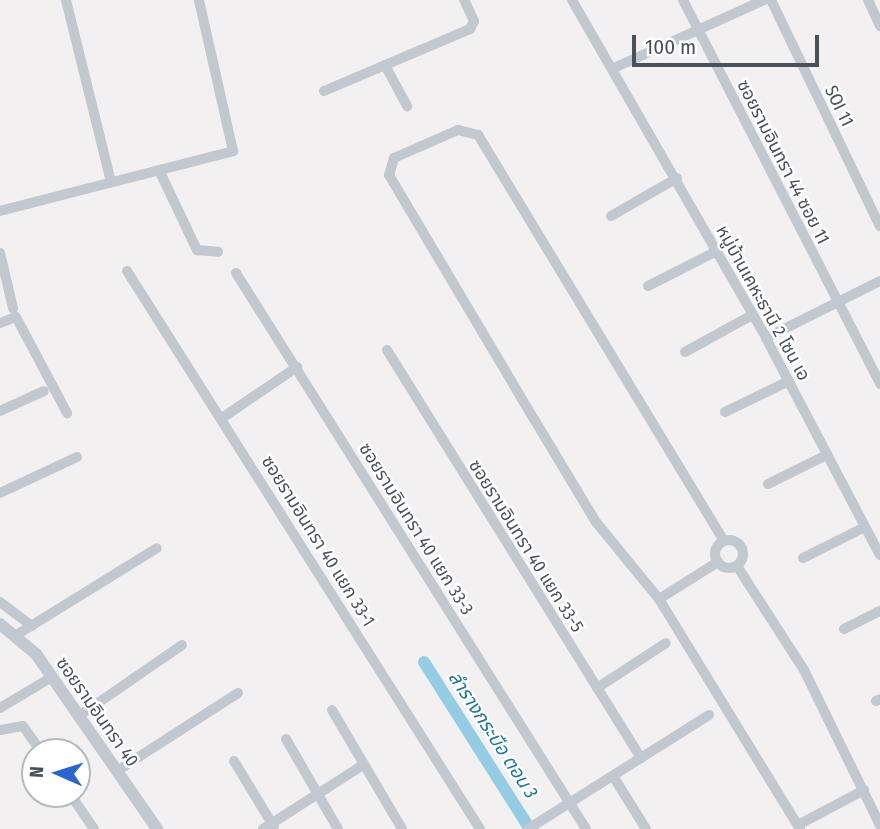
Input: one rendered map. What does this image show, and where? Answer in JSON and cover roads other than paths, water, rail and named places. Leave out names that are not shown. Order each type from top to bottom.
[{"type":"street","points":[[66,0],[111,182]]},
{"type":"street","points":[[0,211],[231,153],[235,142],[199,0]]},
{"type":"street","name":"หมู่บ้านเคหะธานี 2 โซน เอ","points":[[572,0],[614,68],[766,338],[880,555]]},
{"type":"street","name":"ซอยรามอินทรา 44 ซอย 11","points":[[683,0],[880,384]]},
{"type":"street","points":[[614,68],[699,32],[764,0]]},
{"type":"street","name":"SOI 11","points":[[771,0],[880,226]]},
{"type":"street","points":[[868,0],[880,26]]},
{"type":"street","points":[[324,91],[470,29],[467,5]]},
{"type":"street","points":[[385,65],[407,106]]},
{"type":"street","points":[[737,566],[742,547],[724,541],[478,135],[458,130],[394,158],[389,176],[596,522],[659,599],[799,827],[864,790]]},
{"type":"street","points":[[159,170],[197,250],[218,252]]},
{"type":"street","points":[[611,216],[677,178]]},
{"type":"street","points":[[648,286],[717,251]]},
{"type":"street","points":[[0,253],[13,308]]},
{"type":"street","name":"ซอยรามอินทรา 40 แยก 33-1","points":[[127,271],[480,829]]},
{"type":"street","name":"ซอยรามอินทรา 40 แยก 33-3","points":[[236,273],[586,829]]},
{"type":"street","points":[[766,338],[880,281]]},
{"type":"street","points":[[685,352],[752,315]]},
{"type":"street","points":[[0,323],[16,317],[67,413]]},
{"type":"street","name":"ซอยรามอินทรา 40 แยก 33-5","points":[[387,351],[641,758]]},
{"type":"street","points":[[222,418],[297,367]]},
{"type":"street","points":[[725,412],[789,381]]},
{"type":"street","points":[[0,411],[44,391]]},
{"type":"street","points":[[768,484],[827,455]]},
{"type":"street","points":[[0,493],[77,457]]},
{"type":"street","points":[[803,558],[865,527]]},
{"type":"street","points":[[718,562],[716,550],[724,541]]},
{"type":"street","points":[[18,635],[157,548]]},
{"type":"street","points":[[659,599],[718,562],[737,566],[804,670],[880,825]]},
{"type":"street","points":[[0,602],[32,626]]},
{"type":"street","points":[[844,629],[880,611]]},
{"type":"street","name":"ซอยรามอินทรา 40","points":[[0,624],[18,635],[52,677],[157,829]]},
{"type":"street","points":[[597,688],[666,643]]},
{"type":"street","points":[[79,716],[182,645]]},
{"type":"street","points":[[0,708],[52,677]]},
{"type":"street","points":[[117,771],[238,693]]},
{"type":"street","points":[[332,710],[402,829]]},
{"type":"street","points":[[530,828],[709,715]]},
{"type":"street","points":[[0,730],[23,726],[31,738]]},
{"type":"street","points":[[286,739],[338,829]]},
{"type":"street","points":[[234,761],[270,827],[363,765]]},
{"type":"street","points":[[613,776],[646,829]]},
{"type":"street","points":[[80,808],[94,829]]},
{"type":"waterway","name":"ลำรางกระบือ ตอน 3","points":[[424,662],[530,829]]}]
